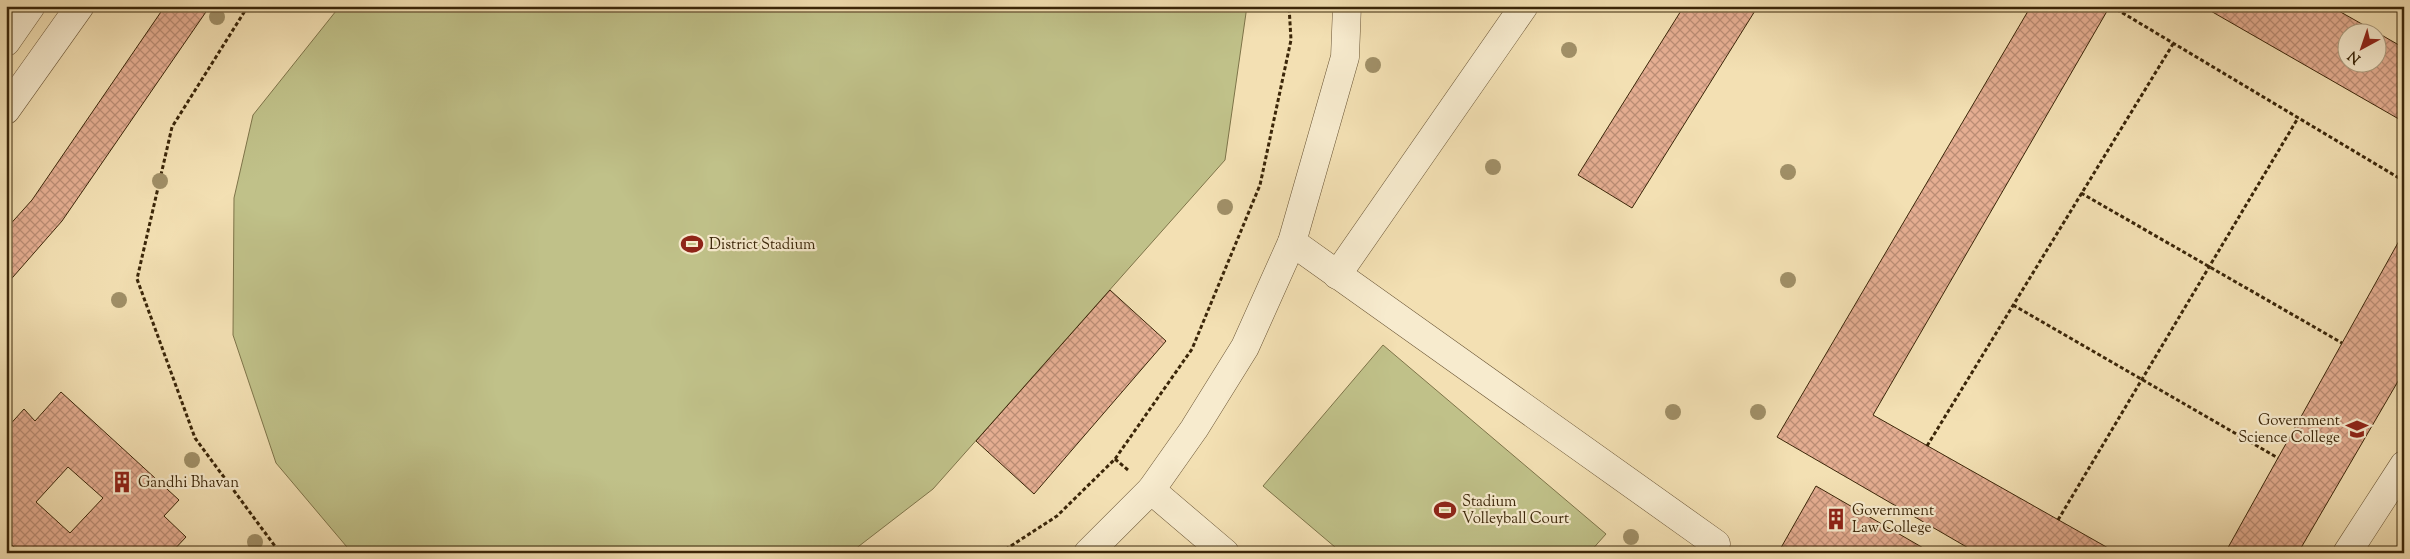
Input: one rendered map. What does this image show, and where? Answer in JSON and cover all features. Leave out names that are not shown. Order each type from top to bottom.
[{"type":"street","points":[[6,42],[31,6]]},
{"type":"street","points":[[6,110],[80,6]]},
{"type":"street","points":[[1088,553],[1151,490],[1194,429],[1245,347],[1292,242],[1345,57],[1347,6]]},
{"type":"street","points":[[1337,274],[1524,6]]},
{"type":"street","points":[[1292,242],[1716,544]]},
{"type":"street","points":[[2346,553],[2404,465]]},
{"type":"street","points":[[1151,490],[1224,553]]},
{"type":"path","points":[[248,6],[172,127],[137,279],[195,438],[280,553]]},
{"type":"path","points":[[1000,553],[1057,516],[1115,459],[1192,349],[1260,185],[1290,40],[1289,6]]},
{"type":"path","points":[[2111,6],[2404,181]]},
{"type":"path","points":[[1927,446],[2173,44]]},
{"type":"path","points":[[2058,520],[2298,118]]},
{"type":"path","points":[[2081,193],[2342,343]]},
{"type":"path","points":[[2013,305],[2278,458]]},
{"type":"green space","name":"District Stadium","points":[[340,6],[1247,6],[1225,160],[933,489],[850,553],[352,553],[276,463],[233,335],[234,198],[253,115]]},
{"type":"green space","points":[[1383,345],[1606,534],[1589,553],[1342,553],[1263,486]]},
{"type":"building","points":[[165,6],[210,6],[62,221],[6,285],[6,229],[32,200]]},
{"type":"building","points":[[1684,6],[1758,6],[1632,208],[1578,175]]},
{"type":"building","points":[[2031,6],[2110,6],[1873,415],[2117,553],[1977,553],[1777,437]]},
{"type":"building","points":[[2202,6],[2330,6],[2358,22],[2338,22],[2338,72],[2388,72],[2388,39],[2404,48],[2404,122]]},
{"type":"building","points":[[2404,232],[2404,371],[2298,553],[2225,553]]},
{"type":"building","points":[[1110,290],[1166,341],[1034,494],[976,441]]},
{"type":"building","name":"Gandhi Bhavan","points":[[61,392],[179,500],[164,516],[186,537],[171,553],[21,553],[6,540],[6,429],[24,409],[35,421]],"holes":[[[68,467],[103,498],[70,533],[36,502]]]},
{"type":"building","name":"Government Law College","points":[[1816,486],[1932,553],[1778,553]]},
{"type":"place","name":"District Stadium","points":[[692,244]]},
{"type":"place","name":"Government Science College","points":[[2357,429]]},
{"type":"place","name":"Gandhi Bhavan","points":[[122,482]]},
{"type":"place","name":"Stadium Volleyball Court","points":[[1445,510]]},
{"type":"place","name":"Government Law College","points":[[1836,519]]}]
